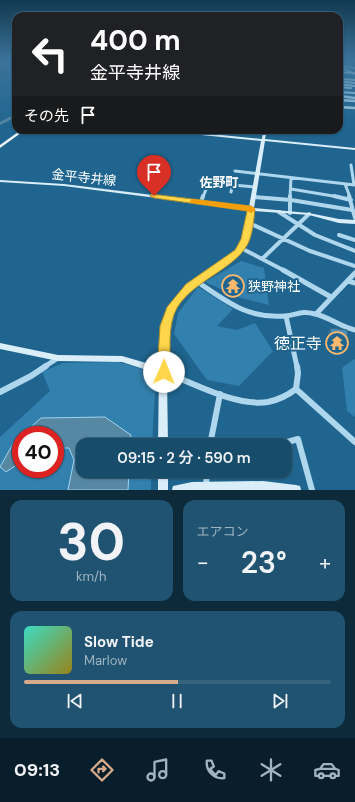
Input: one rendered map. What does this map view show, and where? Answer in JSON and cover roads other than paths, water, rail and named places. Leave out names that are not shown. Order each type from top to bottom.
[{"type":"main road","points":[[0,144],[14,134]]},
{"type":"main road","points":[[0,147],[18,134]]},
{"type":"street","points":[[343,84],[355,88]]},
{"type":"street","points":[[343,87],[355,88]]},
{"type":"street","points":[[343,92],[355,94]]},
{"type":"street","points":[[343,97],[355,100]]},
{"type":"street","points":[[343,100],[355,100]]},
{"type":"street","points":[[343,107],[355,108]]},
{"type":"street","points":[[202,134],[355,149]]},
{"type":"street","points":[[163,438],[165,335],[168,317],[177,300],[196,281],[234,256],[246,239],[264,134]]},
{"type":"street","points":[[235,171],[354,185],[351,165]]},
{"type":"street","points":[[290,213],[291,178]]},
{"type":"street","name":"金平寺井線","points":[[0,181],[64,185],[251,209],[309,214],[339,221],[355,222]]},
{"type":"street","points":[[201,202],[208,184]]},
{"type":"street","points":[[345,184],[350,195],[355,218]]},
{"type":"street","points":[[232,192],[233,185],[255,187]]},
{"type":"street","points":[[291,189],[351,200]]},
{"type":"street","points":[[253,197],[353,208]]},
{"type":"street","points":[[279,212],[296,226],[320,238],[355,251]]},
{"type":"street","points":[[262,259],[309,214]]},
{"type":"street","points":[[249,223],[310,251],[355,266]]},
{"type":"street","points":[[339,234],[355,240]]},
{"type":"street","points":[[241,248],[331,298]]},
{"type":"street","points":[[316,314],[355,273]]},
{"type":"street","points":[[196,281],[237,308],[253,314],[286,316],[299,312],[316,314],[346,328],[355,330]]},
{"type":"street","points":[[348,281],[355,284]]},
{"type":"street","points":[[286,316],[298,373],[296,389]]},
{"type":"street","points":[[0,346],[58,358],[122,359],[164,372],[220,394],[256,402],[268,402],[296,389]]},
{"type":"street","points":[[0,392],[31,376],[58,358]]},
{"type":"street","points":[[296,389],[355,442]]},
{"type":"street","points":[[211,438],[220,394]]},
{"type":"street","points":[[292,441],[298,439],[312,490]]},
{"type":"street","points":[[163,478],[163,490]]},
{"type":"street","points":[[206,487],[207,478]]},
{"type":"street","points":[[177,490],[206,487],[225,488],[263,486],[296,490]]},
{"type":"waterway","points":[[0,124],[12,117]]},
{"type":"place","name":"狭野神社","points":[[233,286]]},
{"type":"place","name":"徳正寺","points":[[337,343]]},
{"type":"district","name":"佐野町","points":[[219,182]]}]
